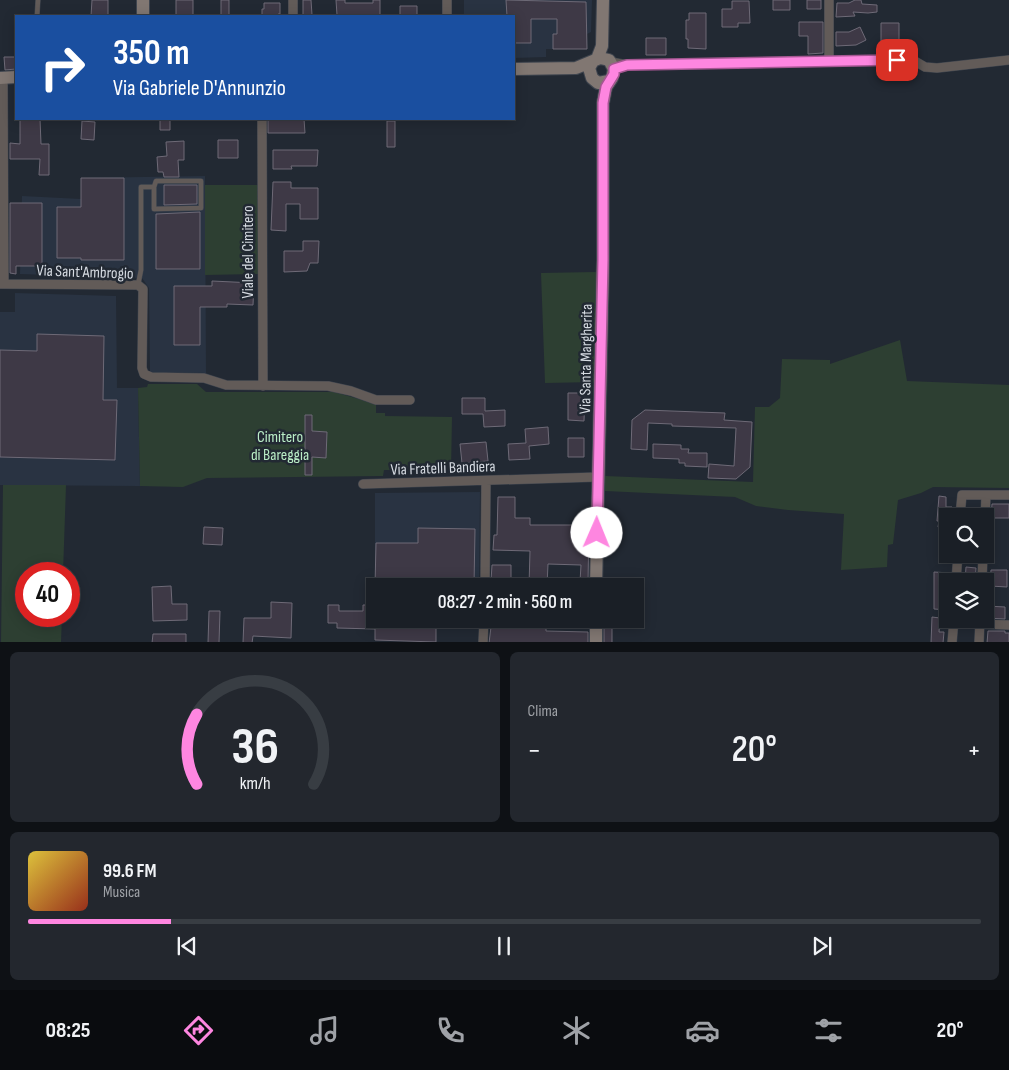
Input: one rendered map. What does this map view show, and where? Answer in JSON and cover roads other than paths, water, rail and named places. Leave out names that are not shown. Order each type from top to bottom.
[{"type":"street","points":[[143,15],[144,0]]},
{"type":"street","points":[[293,0],[294,15]]},
{"type":"street","points":[[447,0],[447,15]]},
{"type":"street","points":[[602,69],[603,0]]},
{"type":"street","points":[[829,0],[829,61]]},
{"type":"street","points":[[515,68],[602,69],[627,65],[914,60],[925,67],[937,68],[1009,60]]},
{"type":"street","name":"Via Santa Margherita","points":[[596,578],[603,269],[602,69]]},
{"type":"street","points":[[2,284],[6,78]]},
{"type":"street","name":"Viale del Cimitero","points":[[262,120],[262,386]]},
{"type":"street","name":"Via Sant'Ambrogio","points":[[2,284],[138,285],[143,289],[142,368],[144,374],[151,377],[204,378],[226,385],[262,386]]},
{"type":"street","points":[[262,386],[328,386],[351,391],[376,400],[410,400]]},
{"type":"street","name":"Via Fratelli Bandiera","points":[[363,484],[598,477]]},
{"type":"street","points":[[485,578],[486,481]]},
{"type":"street","points":[[961,508],[962,494],[1009,495]]},
{"type":"street","points":[[985,508],[986,495]]},
{"type":"street","points":[[994,623],[1009,625]]},
{"type":"street","points":[[484,628],[484,642]]},
{"type":"street","points":[[596,628],[596,642]]},
{"type":"street","points":[[952,642],[953,628]]},
{"type":"street","points":[[979,642],[980,628]]},
{"type":"lane","points":[[37,15],[38,0]]},
{"type":"lane","points":[[201,180],[201,208],[154,209],[154,187],[156,182],[201,180]]},
{"type":"lane","points":[[138,285],[141,270],[141,187],[154,187]]},
{"type":"park label","name":"Cimitero di Bareggia","points":[[280,445]]}]
